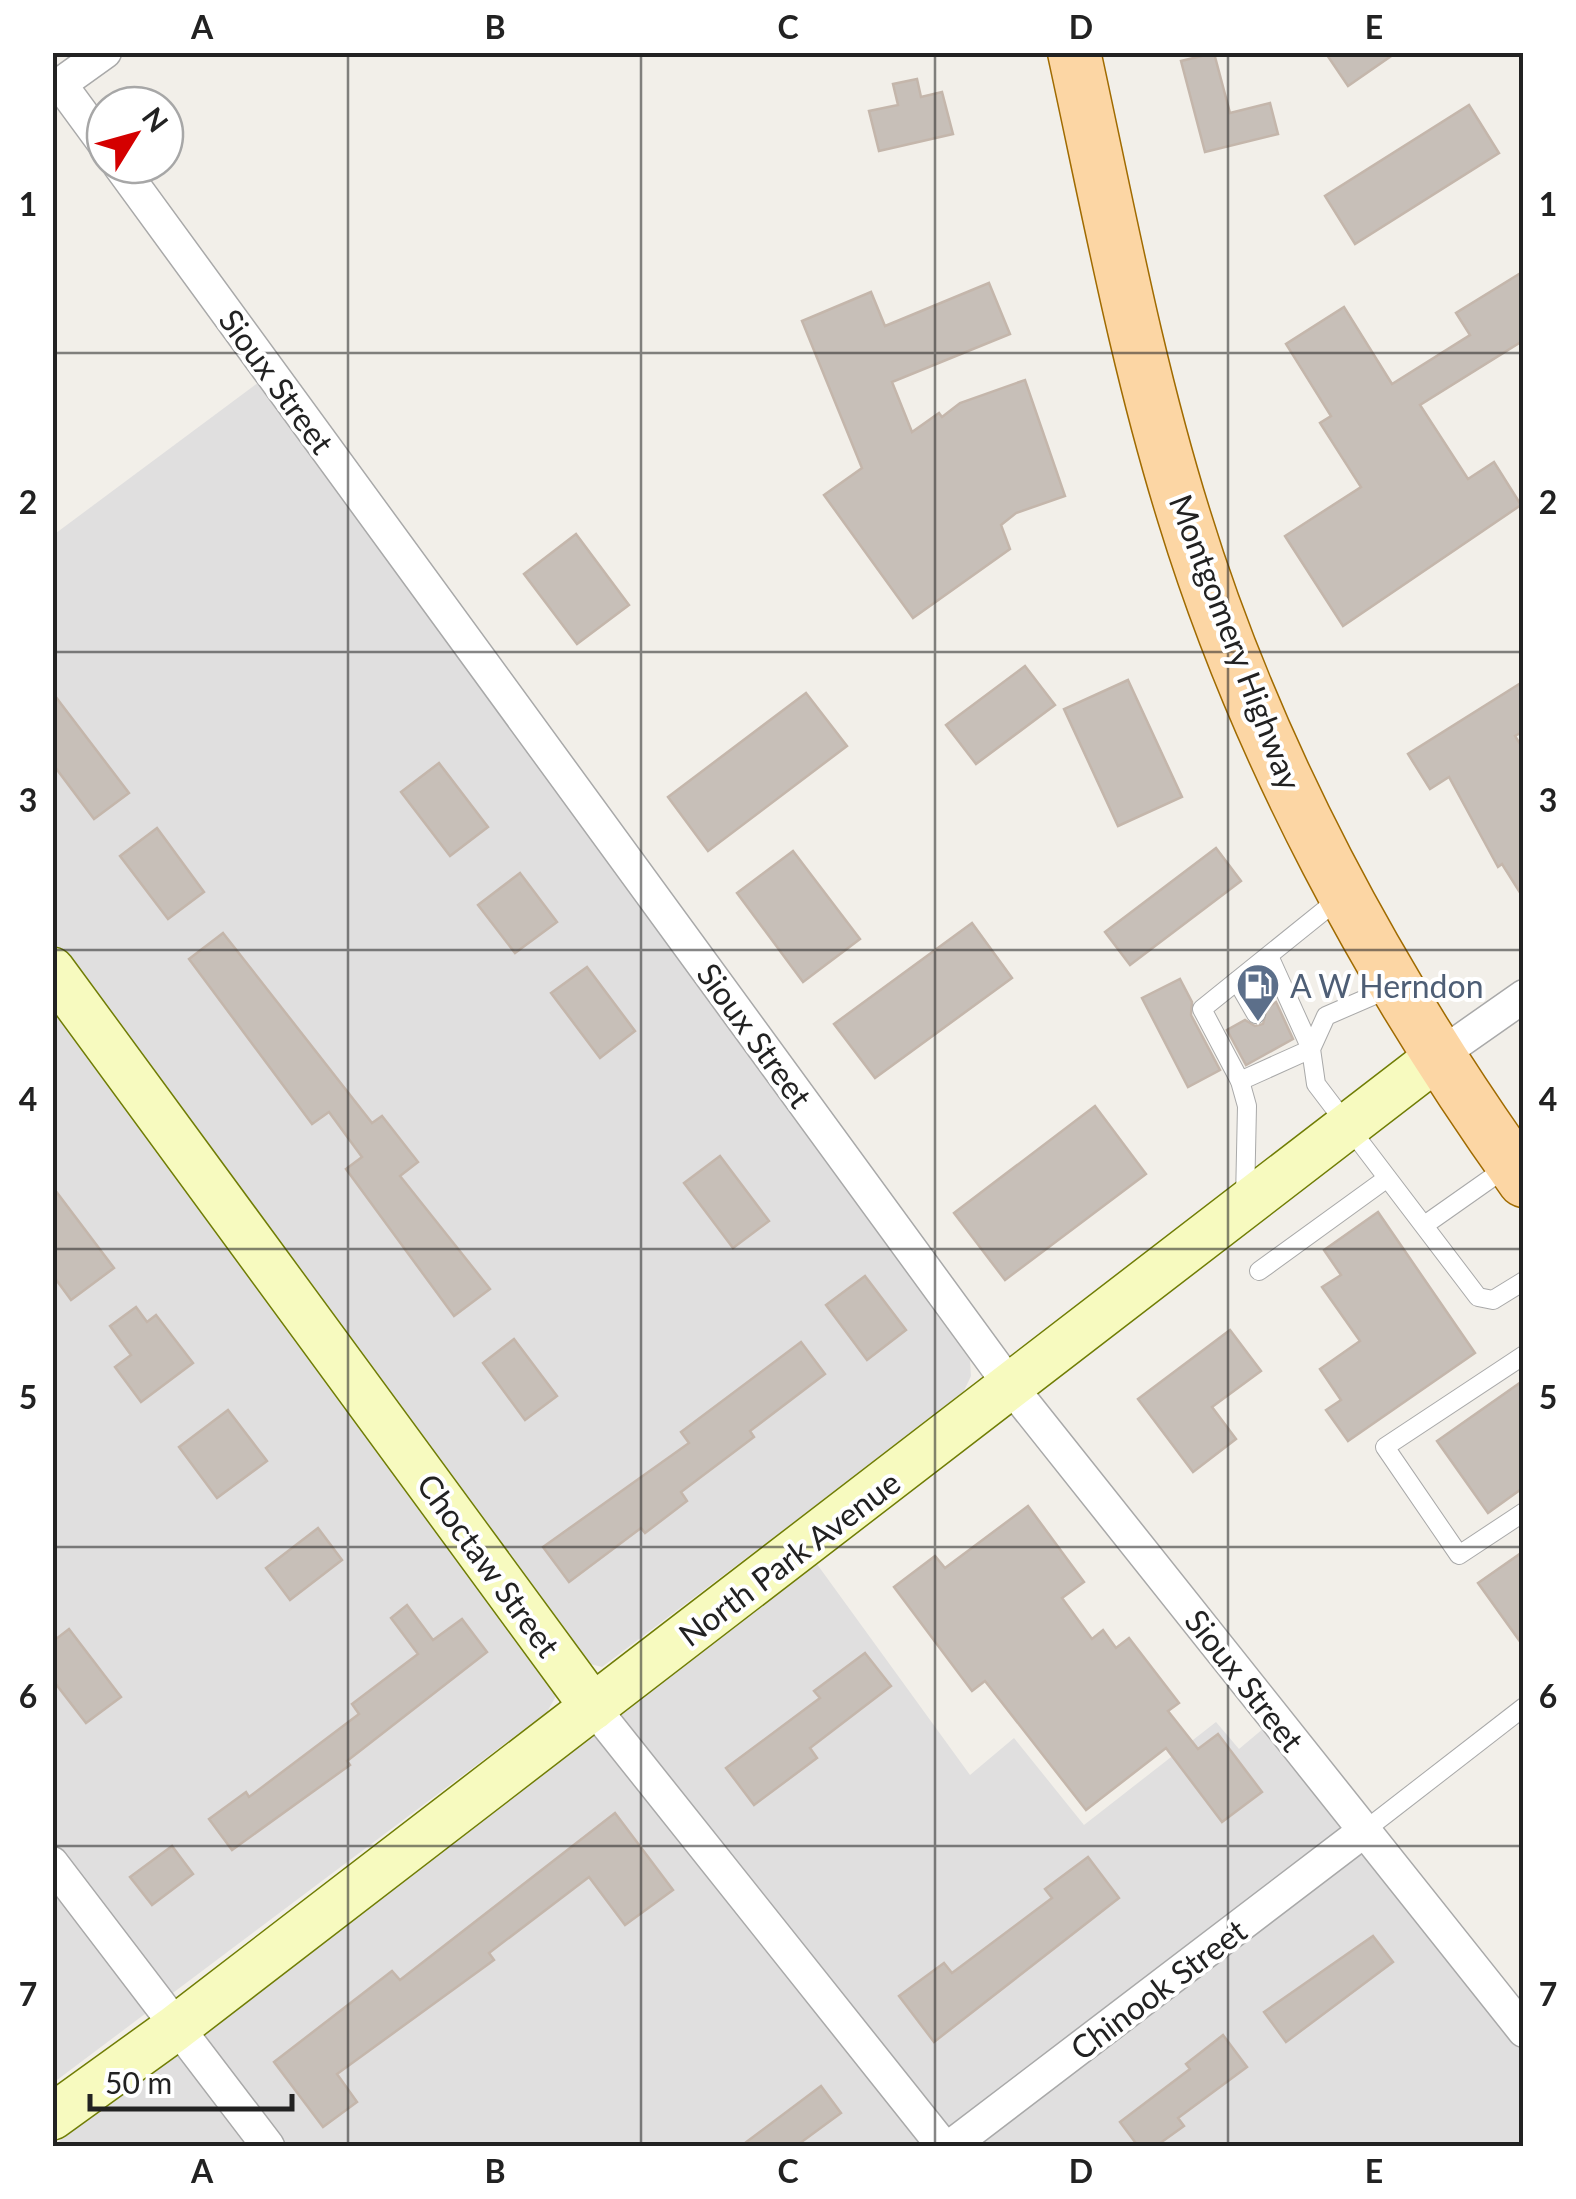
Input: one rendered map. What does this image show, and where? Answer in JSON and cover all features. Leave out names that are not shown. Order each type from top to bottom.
[{"type":"main road","name":"Montgomery Highway","points":[[1074,52],[1134,332],[1185,520],[1261,721],[1346,894],[1397,985],[1517,1173]]},
{"type":"street","points":[[85,121],[57,88],[105,52]]},
{"type":"street","name":"Sioux Street","points":[[135,185],[1012,1388],[1524,2031]]},
{"type":"street","name":"Choctaw Street","points":[[52,970],[593,1707],[942,2146]]},
{"type":"street","name":"North Park Avenue","points":[[52,2117],[174,2029],[1012,1388],[1440,1055],[1524,996]]},
{"type":"street","name":"Chinook Street","points":[[952,2146],[1364,1831]]},
{"type":"street","points":[[52,1863],[174,2029],[268,2146]]},
{"type":"lane","points":[[1246,1206],[1247,1106],[1240,1081],[1202,1009],[1346,894]]},
{"type":"lane","points":[[1269,956],[1310,1049],[1316,1084],[1478,1297],[1493,1300],[1524,1281]]},
{"type":"lane","points":[[1238,981],[1256,1014]]},
{"type":"lane","points":[[1310,1049],[1326,1016],[1397,985]]},
{"type":"lane","points":[[1240,1081],[1277,1054],[1310,1049]]},
{"type":"lane","points":[[1426,1224],[1517,1173]]},
{"type":"lane","points":[[1258,1270],[1386,1179]]},
{"type":"lane","points":[[1524,1355],[1385,1447],[1459,1554],[1524,1512]]},
{"type":"lane","points":[[1364,1831],[1524,1707]]},
{"type":"shaded area","points":[[259,382],[970,1360],[971,1376],[962,1395],[602,1667],[582,1662],[53,940],[52,536]]},
{"type":"shaded area","points":[[52,1000],[556,1686],[556,1696],[547,1712],[53,2083]]},
{"type":"shaded area","points":[[814,1560],[970,1775],[1014,1738],[1084,1825],[1216,1722],[1239,1749],[1264,1728],[1523,2053],[1523,2146],[53,2146]]},
{"type":"building","points":[[1325,52],[1397,52],[1348,86]]},
{"type":"building","points":[[1214,53],[1230,113],[1270,103],[1278,134],[1205,152],[1181,61]]},
{"type":"building","points":[[917,79],[921,97],[942,92],[953,134],[879,151],[869,111],[898,105],[893,84]]},
{"type":"building","points":[[1469,105],[1499,153],[1355,244],[1325,196]]},
{"type":"building","points":[[1524,271],[1524,340],[1420,405],[1468,479],[1494,462],[1521,505],[1343,626],[1285,536],[1361,487],[1320,423],[1331,416],[1286,344],[1344,307],[1392,384],[1470,335],[1456,313]]},
{"type":"building","points":[[989,283],[1010,334],[892,382],[912,432],[960,403],[1025,380],[1065,496],[1016,513],[1001,525],[1010,549],[913,618],[824,495],[862,468],[802,321],[871,292],[885,326]]},
{"type":"building","points":[[576,534],[629,605],[577,644],[524,574]]},
{"type":"building","points":[[1025,666],[1055,705],[976,764],[946,725]]},
{"type":"building","points":[[1128,680],[1182,797],[1118,826],[1064,709]]},
{"type":"building","points":[[1524,681],[1524,731],[1515,736],[1524,750],[1524,899],[1502,864],[1498,867],[1449,777],[1430,789],[1408,754]]},
{"type":"building","points":[[52,692],[129,793],[94,819],[52,763]]},
{"type":"building","points":[[806,693],[847,746],[708,851],[668,797]]},
{"type":"building","points":[[439,763],[488,827],[450,856],[401,792]]},
{"type":"building","points":[[157,828],[204,892],[168,919],[120,856]]},
{"type":"building","points":[[1216,848],[1241,881],[1130,965],[1105,932]]},
{"type":"building","points":[[793,851],[860,939],[803,982],[737,893]]},
{"type":"building","points":[[520,873],[557,922],[515,953],[478,905]]},
{"type":"building","points":[[972,923],[1012,978],[875,1078],[834,1024]]},
{"type":"building","points":[[223,933],[372,1123],[382,1116],[418,1162],[400,1176],[490,1289],[454,1316],[346,1169],[362,1157],[329,1112],[312,1124],[189,959]]},
{"type":"building","points":[[587,967],[635,1031],[600,1058],[551,993]]},
{"type":"building","points":[[1180,979],[1192,1002],[1191,1015],[1220,1070],[1188,1087],[1142,998]]},
{"type":"building","points":[[1276,1002],[1293,1039],[1246,1065],[1227,1030],[1245,1020],[1255,1026],[1263,1024],[1267,1008]]},
{"type":"building","points":[[1095,1106],[1146,1174],[1005,1280],[954,1213]]},
{"type":"building","points":[[720,1156],[769,1221],[733,1248],[684,1183]]},
{"type":"building","points":[[52,1186],[114,1268],[71,1300],[52,1274]]},
{"type":"building","points":[[1378,1212],[1475,1353],[1348,1441],[1326,1410],[1341,1400],[1320,1369],[1360,1341],[1322,1287],[1341,1275],[1324,1250]]},
{"type":"building","points":[[865,1276],[906,1330],[867,1360],[826,1305]]},
{"type":"building","points":[[136,1307],[147,1322],[156,1315],[193,1363],[141,1402],[115,1367],[131,1355],[110,1326]]},
{"type":"building","points":[[1230,1330],[1261,1371],[1212,1407],[1236,1439],[1193,1472],[1138,1399]]},
{"type":"building","points":[[514,1339],[557,1396],[525,1420],[483,1363]]},
{"type":"building","points":[[801,1342],[825,1374],[750,1431],[754,1437],[681,1492],[687,1501],[645,1533],[641,1528],[569,1582],[543,1547],[689,1443],[681,1432]]},
{"type":"building","points":[[1524,1380],[1524,1487],[1488,1513],[1437,1441]]},
{"type":"building","points":[[228,1410],[267,1461],[217,1498],[179,1447]]},
{"type":"building","points":[[1028,1506],[1084,1582],[1062,1598],[1092,1639],[1103,1630],[1116,1648],[1129,1638],[1179,1703],[1168,1711],[1198,1749],[1218,1734],[1262,1792],[1222,1822],[1166,1748],[1086,1810],[985,1681],[972,1691],[894,1587],[935,1556],[945,1568]]},
{"type":"building","points":[[318,1528],[342,1560],[290,1600],[266,1568]]},
{"type":"building","points":[[1524,1551],[1524,1647],[1478,1583]]},
{"type":"building","points":[[407,1605],[433,1640],[462,1619],[487,1652],[347,1761],[350,1765],[232,1850],[209,1819],[246,1792],[249,1797],[359,1714],[352,1704],[418,1654],[391,1618]]},
{"type":"building","points":[[69,1629],[121,1697],[86,1723],[52,1679],[52,1642]]},
{"type":"building","points":[[865,1653],[891,1686],[810,1748],[817,1758],[754,1805],[726,1768],[820,1698],[814,1691]]},
{"type":"building","points":[[615,1813],[673,1890],[625,1925],[589,1877],[489,1953],[494,1960],[337,2074],[357,2102],[323,2127],[274,2062],[392,1971],[400,1980]]},
{"type":"building","points":[[172,1846],[193,1874],[152,1905],[130,1877]]},
{"type":"building","points":[[1088,1857],[1119,1898],[934,2042],[899,1996],[944,1963],[952,1973],[1052,1898],[1045,1889]]},
{"type":"building","points":[[1373,1936],[1393,1962],[1286,2042],[1264,2012]]},
{"type":"building","points":[[1223,2035],[1247,2067],[1178,2118],[1184,2126],[1156,2146],[1138,2146],[1120,2122],[1190,2069],[1186,2064]]},
{"type":"building","points":[[821,2086],[841,2113],[796,2146],[741,2146]]},
{"type":"place","name":"A W Herndon","points":[[1258,1023]]}]
